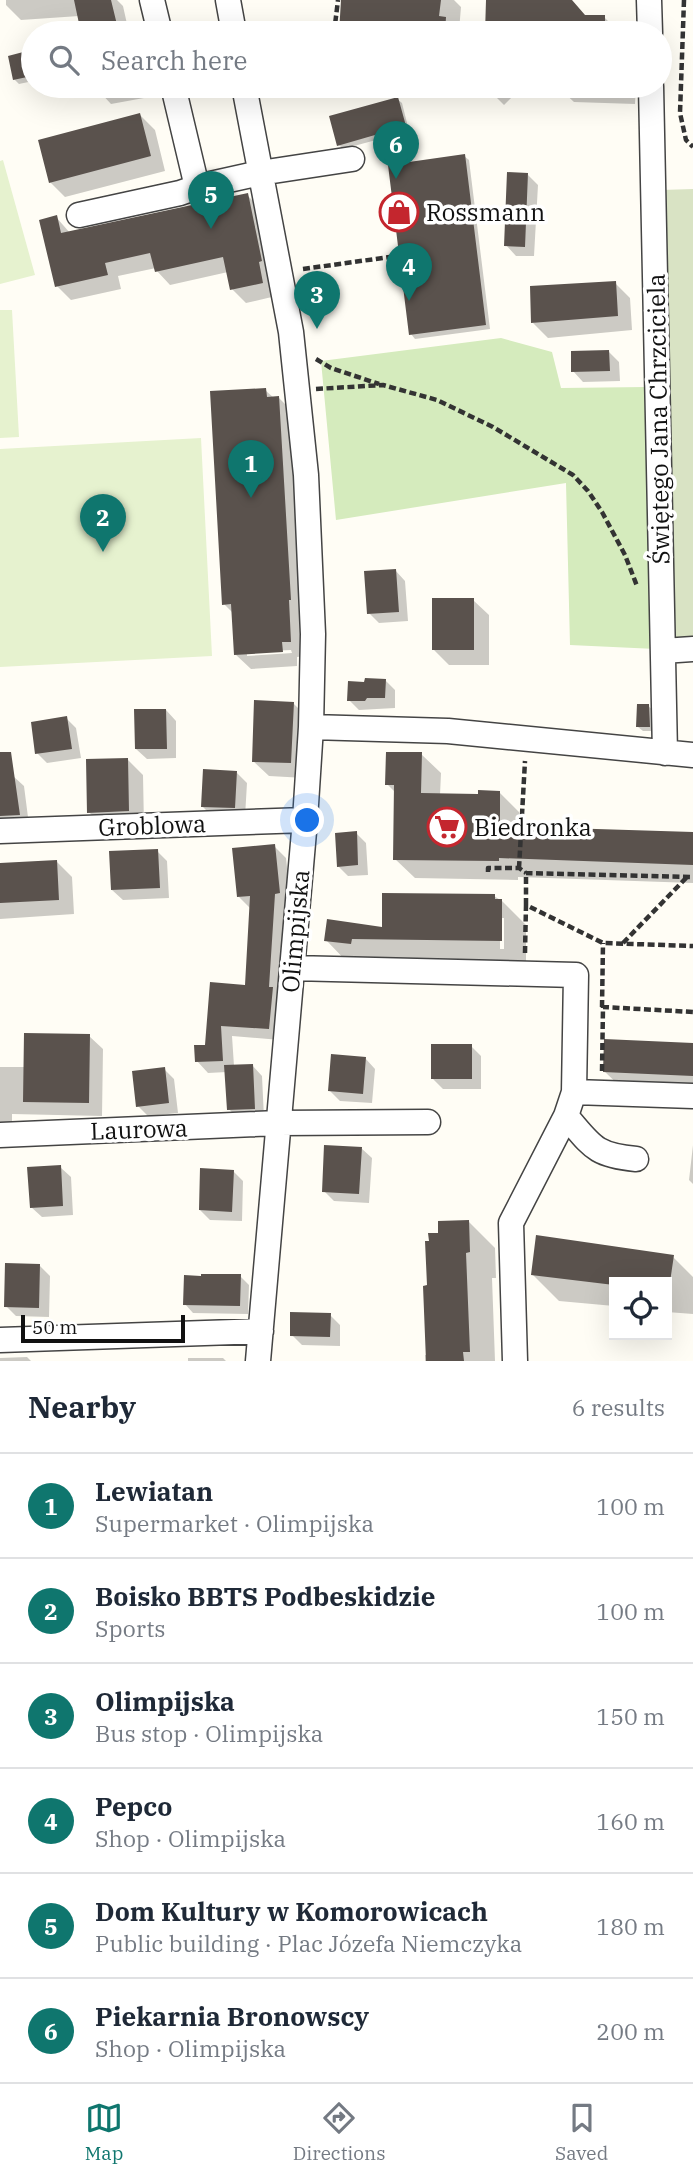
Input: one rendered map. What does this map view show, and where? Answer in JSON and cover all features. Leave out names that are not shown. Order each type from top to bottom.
[{"type":"street","points":[[152,0],[157,21]]},
{"type":"street","points":[[228,0],[232,21]]},
{"type":"street","points":[[649,0],[650,21]]},
{"type":"street","points":[[176,98],[197,187]]},
{"type":"street","name":"Olimpijska","points":[[246,98],[289,312],[302,428],[312,591],[311,727],[305,820],[258,1361]]},
{"type":"street","name":"Świętego Jana Chrzciciela","points":[[651,98],[665,753]]},
{"type":"street","points":[[79,215],[260,173],[352,159]]},
{"type":"street","points":[[663,651],[693,649]]},
{"type":"street","points":[[311,727],[447,731],[693,755]]},
{"type":"street","name":"Groblowa","points":[[0,831],[305,820]]},
{"type":"street","points":[[292,968],[576,975],[574,1092],[566,1116],[511,1223],[515,1361]]},
{"type":"street","points":[[574,1092],[693,1097]]},
{"type":"street","points":[[566,1116],[593,1147],[602,1153],[636,1159]]},
{"type":"street","name":"Laurowa","points":[[0,1135],[279,1124],[428,1122]]},
{"type":"street","points":[[0,1340],[261,1331]]},
{"type":"path","points":[[335,21],[338,0]]},
{"type":"path","points":[[684,0],[680,113],[686,140],[693,147]]},
{"type":"path","points":[[303,268],[397,256]]},
{"type":"path","points":[[315,358],[331,368],[383,386],[437,400],[493,427],[573,474],[602,512],[625,555],[639,592]]},
{"type":"path","points":[[316,389],[383,386]]},
{"type":"path","points":[[519,869],[525,755]]},
{"type":"path","points":[[488,872],[488,868],[519,869],[526,873],[690,877]]},
{"type":"path","points":[[524,973],[526,873]]},
{"type":"path","points":[[622,943],[690,877]]},
{"type":"path","points":[[526,905],[603,943],[693,946]]},
{"type":"path","points":[[601,1093],[603,1007],[693,1012]]},
{"type":"green space","points":[[3,160],[35,275],[0,284],[0,161]]},
{"type":"green space","points":[[693,189],[693,642],[669,644],[661,190]]},
{"type":"green space","points":[[0,310],[12,310],[19,437],[0,438]]},
{"type":"green space","points":[[501,338],[552,352],[561,388],[646,387],[656,649],[570,645],[566,483],[336,520],[321,361]]},
{"type":"green space","points":[[201,438],[212,656],[0,667],[0,449]]},
{"type":"building","points":[[74,0],[111,0],[116,21],[78,21]]},
{"type":"building","points":[[341,0],[441,0],[439,16],[446,17],[446,21],[340,21]]},
{"type":"building","points":[[486,0],[572,0],[585,15],[605,15],[605,21],[485,21]]},
{"type":"building","points":[[21,53],[21,78],[13,80],[8,56]]},
{"type":"building","points":[[398,98],[406,126],[337,146],[329,116]]},
{"type":"building","points":[[140,113],[151,156],[49,183],[38,140]]},
{"type":"building","points":[[465,154],[486,325],[409,335],[388,165]]},
{"type":"building","points":[[507,172],[528,173],[525,247],[504,246]]},
{"type":"building","points":[[248,193],[262,261],[259,262],[263,283],[230,290],[223,257],[155,272],[150,253],[105,263],[108,275],[55,287],[39,220],[57,215],[61,233]]},
{"type":"building","points":[[616,281],[618,316],[531,323],[530,286]]},
{"type":"building","points":[[609,350],[610,371],[571,372],[571,351]]},
{"type":"building","points":[[266,388],[267,397],[279,396],[291,642],[282,642],[283,652],[234,655],[231,604],[222,605],[210,391]]},
{"type":"building","points":[[396,569],[399,612],[367,614],[364,571]]},
{"type":"building","points":[[432,598],[474,598],[474,650],[432,650]]},
{"type":"building","points":[[365,678],[386,679],[385,698],[347,701],[348,681],[364,682]]},
{"type":"building","points":[[254,700],[294,702],[291,763],[252,762]]},
{"type":"building","points":[[637,704],[649,704],[650,727],[636,727]]},
{"type":"building","points":[[134,709],[166,709],[167,749],[135,749]]},
{"type":"building","points":[[67,716],[72,749],[35,754],[31,722]]},
{"type":"building","points":[[0,752],[11,752],[20,815],[0,816]]},
{"type":"building","points":[[386,752],[422,752],[421,793],[478,794],[478,790],[500,791],[500,826],[693,832],[693,865],[499,858],[499,861],[393,860],[394,785],[385,785]]},
{"type":"building","points":[[128,758],[129,811],[87,813],[86,759]]},
{"type":"building","points":[[203,769],[237,771],[235,808],[201,807]]},
{"type":"building","points":[[357,831],[358,865],[337,867],[335,833]]},
{"type":"building","points":[[275,844],[280,893],[275,894],[269,987],[273,987],[269,1029],[221,1026],[223,1061],[195,1062],[194,1045],[205,1045],[210,982],[245,985],[250,896],[237,897],[232,848]]},
{"type":"building","points":[[158,849],[160,888],[111,890],[109,851]]},
{"type":"building","points":[[57,860],[59,900],[0,903],[0,863]]},
{"type":"building","points":[[382,893],[495,894],[495,899],[502,899],[502,941],[352,939],[351,944],[324,941],[327,919],[382,927]]},
{"type":"building","points":[[24,1033],[90,1034],[89,1103],[23,1102]]},
{"type":"building","points":[[604,1039],[693,1043],[693,1076],[603,1072]]},
{"type":"building","points":[[431,1044],[472,1044],[472,1079],[431,1079]]},
{"type":"building","points":[[331,1054],[366,1057],[363,1094],[328,1091]]},
{"type":"building","points":[[253,1064],[255,1109],[227,1110],[224,1065]]},
{"type":"building","points":[[165,1067],[169,1103],[136,1107],[132,1071]]},
{"type":"building","points":[[324,1145],[362,1147],[359,1194],[322,1192]]},
{"type":"building","points":[[61,1165],[63,1206],[30,1208],[27,1167]]},
{"type":"building","points":[[200,1168],[234,1170],[232,1212],[199,1210]]},
{"type":"building","points":[[469,1220],[470,1252],[466,1253],[470,1352],[463,1352],[464,1361],[426,1361],[423,1286],[427,1285],[425,1241],[429,1241],[428,1233],[438,1233],[438,1221]]},
{"type":"building","points":[[536,1235],[674,1255],[671,1277],[609,1277],[609,1284],[531,1275]]},
{"type":"building","points":[[5,1263],[40,1264],[39,1308],[4,1307]]},
{"type":"building","points":[[241,1274],[240,1306],[183,1305],[184,1275]]},
{"type":"building","points":[[290,1312],[331,1313],[330,1337],[290,1336]]},
{"type":"place","name":"Piekarnia Bronowscy","points":[[396,179]]},
{"type":"place","name":"Rossmann","points":[[399,212]]},
{"type":"place","name":"Dom Kultury w Komorowicach","points":[[211,229]]},
{"type":"place","name":"Pepco","points":[[409,301]]},
{"type":"place","name":"Olimpijska","points":[[317,329]]},
{"type":"place","name":"Lewiatan","points":[[251,498]]},
{"type":"place","name":"Boisko BBTS Podbeskidzie","points":[[103,552]]},
{"type":"place","name":"Biedronka","points":[[447,827]]}]
